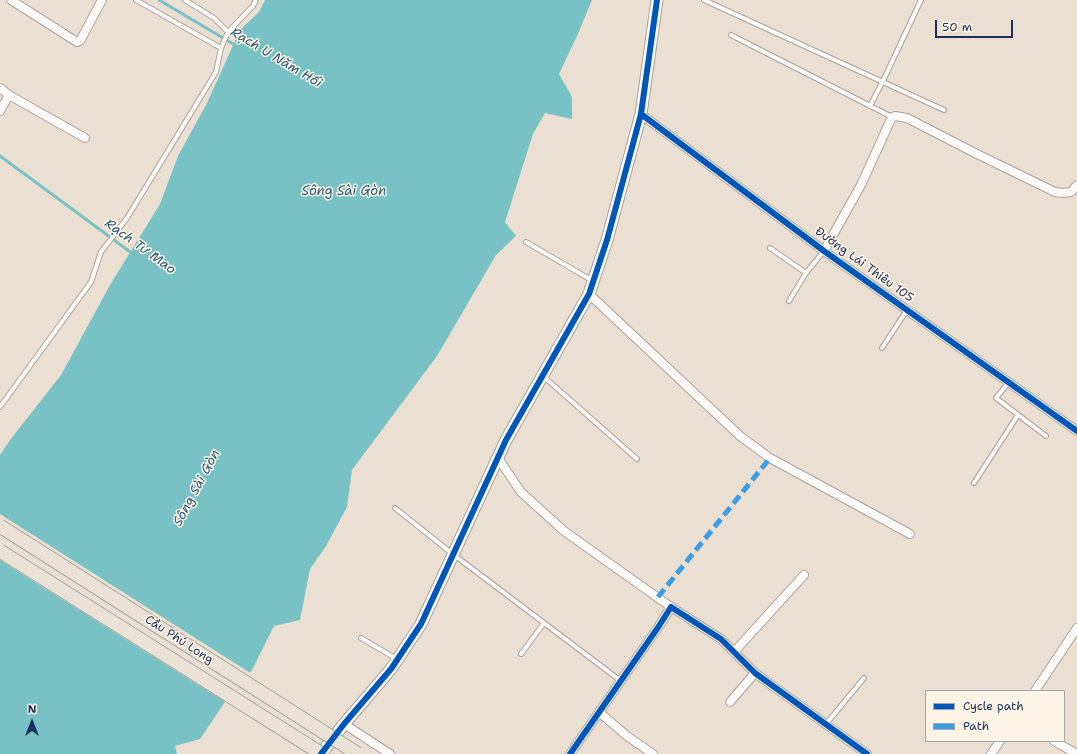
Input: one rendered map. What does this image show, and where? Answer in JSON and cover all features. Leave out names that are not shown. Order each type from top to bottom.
[{"type":"main road","name":"Cầu Phú Long","points":[[0,526],[358,754]]},
{"type":"main road","name":"Cầu Phú Long","points":[[0,551],[322,754]]},
{"type":"street","points":[[11,0],[77,42],[80,40],[102,0]]},
{"type":"street","points":[[322,754],[344,724],[391,669],[421,624],[506,440],[589,294],[607,240],[641,114],[657,0]]},
{"type":"street","points":[[0,88],[9,95],[85,138]]},
{"type":"street","points":[[0,111],[9,95]]},
{"type":"street","name":"Đường Lái Thiêu 105","points":[[641,114],[824,251],[1077,431]]},
{"type":"street","points":[[824,251],[861,185],[892,117],[895,116],[899,115],[907,118],[1055,192],[1071,192],[1077,185]]},
{"type":"street","points":[[589,294],[740,436],[752,445],[770,458],[910,534]]},
{"type":"street","points":[[498,458],[521,492],[564,531],[671,607],[721,639],[755,673],[867,754]]},
{"type":"street","points":[[734,652],[804,575]]},
{"type":"street","points":[[570,754],[671,607]]},
{"type":"street","points":[[1036,690],[1077,628]]},
{"type":"street","points":[[730,702],[755,673]]},
{"type":"street","points":[[599,712],[627,736],[653,754]]},
{"type":"street","points":[[344,724],[390,754]]},
{"type":"street","points":[[991,754],[999,742]]},
{"type":"street","points":[[1056,742],[1077,754]]},
{"type":"lane","points":[[136,0],[221,47]]},
{"type":"lane","points":[[185,0],[214,18],[228,32]]},
{"type":"lane","points":[[0,408],[91,282],[100,252],[127,218],[216,72],[221,47],[228,32],[253,6],[256,0]]},
{"type":"lane","points":[[704,0],[944,110]]},
{"type":"lane","points":[[870,106],[883,82],[921,0]]},
{"type":"lane","points":[[731,34],[892,117]]},
{"type":"lane","points":[[526,242],[593,281]]},
{"type":"lane","points":[[770,248],[806,273]]},
{"type":"lane","points":[[789,301],[806,273],[824,251]]},
{"type":"lane","points":[[882,348],[908,310]]},
{"type":"lane","points":[[543,376],[637,459]]},
{"type":"lane","points":[[1009,382],[996,398],[1046,436]]},
{"type":"lane","points":[[974,483],[1018,414]]},
{"type":"lane","points":[[395,508],[454,555],[621,681]]},
{"type":"lane","points":[[521,654],[544,623]]},
{"type":"lane","points":[[361,638],[398,659]]},
{"type":"lane","points":[[826,724],[864,678]]},
{"type":"water","name":"Sông Sài Gòn","points":[[265,0],[592,0],[559,74],[572,97],[572,119],[545,113],[533,134],[505,222],[516,236],[496,255],[437,356],[352,470],[347,507],[326,546],[310,569],[300,620],[274,626],[252,670],[225,702],[200,739],[175,746],[177,754],[0,754],[0,455],[61,375],[110,285],[160,204],[178,156],[207,103],[240,30],[259,12]]},
{"type":"pier","points":[[0,514],[252,674],[227,703],[0,560]]},
{"type":"waterway","name":"Rạch U Năm Hối","points":[[159,0],[235,45]]},
{"type":"waterway","name":"Rạch Tư Mao","points":[[0,156],[133,254]]},
{"type":"marked path","points":[[658,597],[770,458]]},
{"type":"cycle path","points":[[321,754],[344,724],[391,669],[421,624],[506,440],[589,294],[607,240],[641,114],[657,0]]},
{"type":"cycle path","points":[[641,114],[824,251],[1077,431]]},
{"type":"cycle path","points":[[570,754],[671,607],[721,639],[755,673],[867,754]]}]
